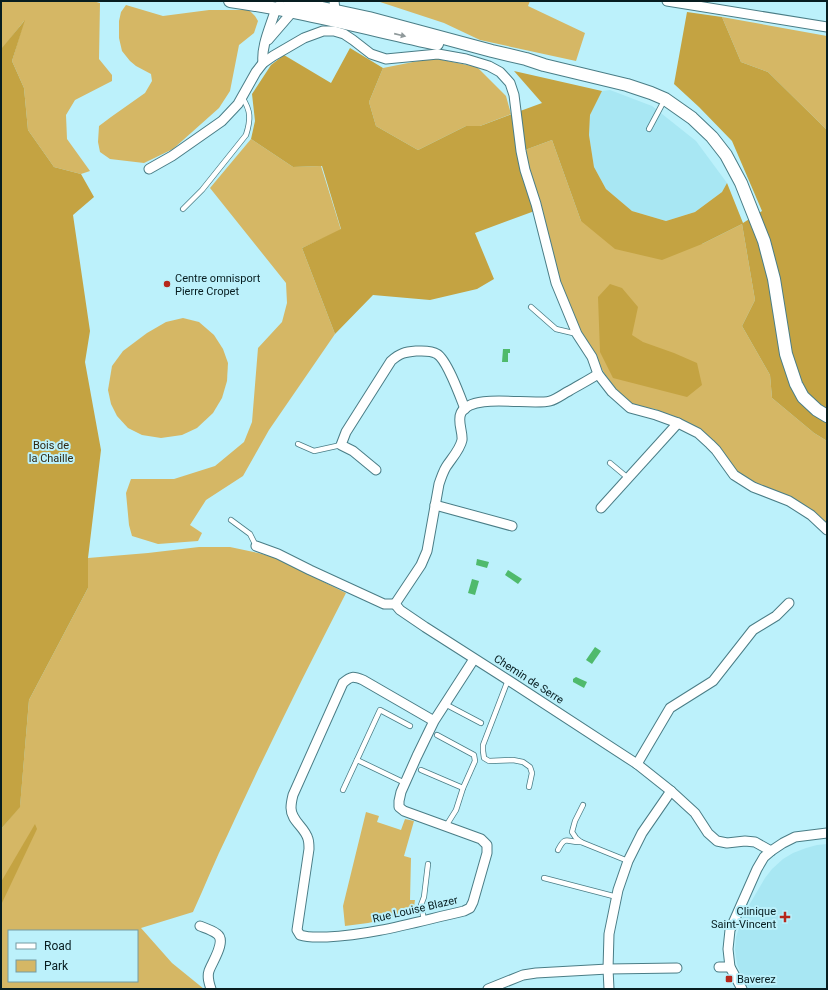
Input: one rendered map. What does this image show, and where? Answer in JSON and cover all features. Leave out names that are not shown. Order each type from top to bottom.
[{"type":"main road","points":[[230,1],[276,8],[297,5],[334,6],[544,65],[627,85],[665,99],[692,118],[712,137],[726,155],[741,183],[764,241],[774,279],[786,354],[796,384],[803,397],[817,410],[827,416]]},
{"type":"main road","points":[[297,5],[526,64],[544,65]]},
{"type":"street","points":[[666,1],[712,5],[827,27]]},
{"type":"street","points":[[264,44],[297,5],[380,24],[395,24]]},
{"type":"street","points":[[263,63],[262,55],[264,44],[276,8]]},
{"type":"street","points":[[149,170],[222,121],[238,104],[256,72],[263,63],[304,38],[323,31],[334,31],[344,34],[371,54],[386,59],[438,54],[489,66],[500,72],[510,83],[514,95],[525,170],[536,204],[556,283],[577,334],[592,357],[598,374],[612,392],[630,408],[678,423],[698,433],[710,444],[734,475],[753,487],[789,501],[811,515],[827,530]]},
{"type":"street","points":[[376,470],[353,451],[340,445],[346,432],[392,361],[398,355],[406,352],[425,351],[436,353],[447,367],[465,408]]},
{"type":"street","points":[[395,604],[421,565],[427,551],[439,484],[442,475],[462,441],[460,419],[461,413],[465,408],[478,402],[486,401],[550,401],[598,374]]},
{"type":"street","points":[[602,508],[678,423]]},
{"type":"street","points":[[435,505],[512,526]]},
{"type":"street","name":"Chemin de Serre","points":[[256,546],[278,554],[384,604],[395,604],[400,610],[474,659],[637,764],[671,791],[695,813],[708,833],[717,841],[727,843],[745,841],[754,842],[771,851]]},
{"type":"street","points":[[637,764],[670,708],[713,681],[753,630],[776,616],[789,603]]},
{"type":"street","name":"Rue Louise Blazer","points":[[434,721],[363,680],[354,677],[348,678],[343,683],[292,802],[291,809],[293,816],[306,833],[309,840],[298,930],[300,935],[307,938],[371,932],[464,911],[470,908],[487,853],[487,845],[481,839],[404,811],[399,808],[399,801],[405,783],[434,721],[474,659]]},
{"type":"street","points":[[609,989],[609,934],[618,890],[628,861],[642,833],[671,791]]},
{"type":"street","points":[[742,989],[730,967],[728,948],[730,930],[757,869],[764,857],[783,843],[795,837],[827,833]]},
{"type":"street","points":[[200,926],[217,934],[221,940],[209,970],[208,978],[211,989]]},
{"type":"street","points":[[719,968],[730,967]]},
{"type":"street","points":[[488,989],[523,975],[536,973],[608,969],[677,968]]},
{"type":"lane","points":[[183,210],[202,190],[246,135],[250,124],[250,113],[247,104],[242,97]]},
{"type":"lane","points":[[648,129],[665,99]]},
{"type":"lane","points":[[531,307],[556,329],[577,334]]},
{"type":"lane","points":[[298,444],[314,451],[340,445]]},
{"type":"lane","points":[[610,463],[628,478]]},
{"type":"lane","points":[[231,520],[250,534],[256,546]]},
{"type":"lane","points":[[508,680],[484,745],[484,758],[488,761],[513,760],[523,762],[530,767],[532,773],[529,787]]},
{"type":"lane","points":[[445,704],[481,723]]},
{"type":"lane","points":[[343,790],[380,710],[410,726]]},
{"type":"lane","points":[[437,735],[474,754],[475,761],[463,788],[456,810],[446,826]]},
{"type":"lane","points":[[357,760],[405,783]]},
{"type":"lane","points":[[421,770],[463,788]]},
{"type":"lane","points":[[584,805],[575,821],[572,832],[576,838],[581,842],[628,861]]},
{"type":"lane","points":[[558,850],[563,841],[581,842]]},
{"type":"lane","points":[[424,920],[421,905],[424,897],[428,864]]},
{"type":"lane","points":[[544,878],[617,897]]},
{"type":"shaded area","points":[[610,90],[652,106],[696,141],[727,183],[722,192],[695,212],[666,221],[632,211],[606,189],[594,167],[589,135],[590,115],[602,91]]},
{"type":"shaded area","points":[[503,349],[510,349],[510,353],[508,353],[508,362],[502,362]]},
{"type":"shaded area","points":[[477,559],[489,562],[487,568],[476,565]]},
{"type":"shaded area","points":[[508,570],[522,579],[518,584],[505,575]]},
{"type":"shaded area","points":[[472,579],[479,581],[475,595],[468,593]]},
{"type":"shaded area","points":[[595,647],[601,651],[592,664],[586,660]]},
{"type":"shaded area","points":[[576,677],[587,682],[584,688],[573,682],[573,679]]},
{"type":"shaded area","name":"Clinique Saint-Vincent","points":[[827,844],[827,989],[749,989],[737,964],[735,950],[736,937],[745,912],[765,878],[783,859],[806,848]]},
{"type":"green space","points":[[1,1],[93,1],[100,3],[99,59],[112,75],[112,81],[75,100],[66,115],[67,139],[90,171],[81,174],[54,167],[28,130],[24,88],[12,61],[24,21],[2,49]]},
{"type":"green space","points":[[377,1],[530,1],[528,6],[585,33],[576,61],[480,40],[444,23]]},
{"type":"green space","points":[[126,5],[163,16],[209,10],[249,10],[258,21],[254,33],[239,45],[230,91],[219,108],[173,149],[144,163],[110,159],[100,152],[98,142],[99,126],[145,93],[152,81],[151,74],[136,66],[122,51],[119,38],[119,21],[121,12]]},
{"type":"green space","points":[[687,12],[722,17],[741,62],[768,72],[827,130],[827,441],[814,433],[772,398],[770,375],[742,326],[755,300],[742,224],[702,244],[662,260],[615,249],[581,221],[552,140],[525,150],[540,209],[475,233],[494,279],[477,289],[430,300],[373,295],[335,334],[302,248],[341,229],[322,166],[293,167],[251,139],[255,121],[252,94],[271,65],[284,55],[331,83],[350,48],[383,68],[369,102],[376,126],[418,150],[466,126],[480,126],[542,103],[514,71],[602,91],[590,115],[589,135],[594,167],[606,189],[632,211],[666,221],[695,212],[722,192],[727,183],[743,223],[762,211],[732,141],[674,84]]},
{"type":"green space","points":[[722,17],[827,36],[827,130],[768,72],[741,62]]},
{"type":"green space","name":"Bois de la Chaille","points":[[25,20],[12,61],[24,88],[28,130],[54,167],[81,174],[94,197],[73,215],[90,331],[85,362],[101,450],[88,558],[88,588],[29,700],[20,807],[1,829],[1,48]]},
{"type":"green space","points":[[433,58],[477,67],[506,96],[511,114],[480,126],[466,126],[418,150],[376,126],[369,102],[383,68]]},
{"type":"green space","points":[[251,139],[293,167],[321,166],[341,230],[302,248],[335,334],[269,430],[243,476],[206,500],[190,525],[202,533],[198,541],[158,544],[132,536],[129,525],[126,493],[131,479],[174,479],[215,466],[244,442],[252,422],[258,348],[282,322],[287,303],[286,283],[210,188]]},
{"type":"green space","points":[[552,140],[581,221],[702,244],[742,224],[755,300],[742,326],[770,375],[772,398],[814,433],[827,441],[827,527],[738,473],[719,447],[692,426],[655,409],[634,406],[619,394],[604,373],[582,335],[558,277],[525,150]]},
{"type":"green space","points":[[610,284],[622,288],[638,307],[632,335],[643,342],[697,363],[702,385],[687,397],[613,378],[600,352],[598,297]]},
{"type":"green space","points":[[183,318],[199,322],[214,335],[223,349],[228,363],[227,381],[222,398],[213,413],[197,428],[182,435],[161,438],[142,435],[128,428],[117,416],[111,404],[108,390],[112,366],[123,351],[147,333],[166,322]]},
{"type":"green space","points":[[199,547],[230,547],[273,557],[346,593],[256,773],[193,912],[141,928],[172,963],[204,989],[1,989],[1,829],[20,806],[29,700],[88,588],[88,558]]},
{"type":"green space","points":[[366,812],[379,816],[377,822],[401,830],[405,819],[414,821],[404,856],[411,858],[410,900],[415,900],[414,907],[416,912],[368,923],[345,926],[343,906]]},
{"type":"green space","points":[[35,824],[37,829],[1,905],[1,882]]},
{"type":"place","name":"Centre omnisport Pierre Cropet","points":[[167,284]]},
{"type":"place","name":"Clinique Saint-Vincent","points":[[785,917]]},
{"type":"place","name":"Baverez","points":[[729,979]]}]
